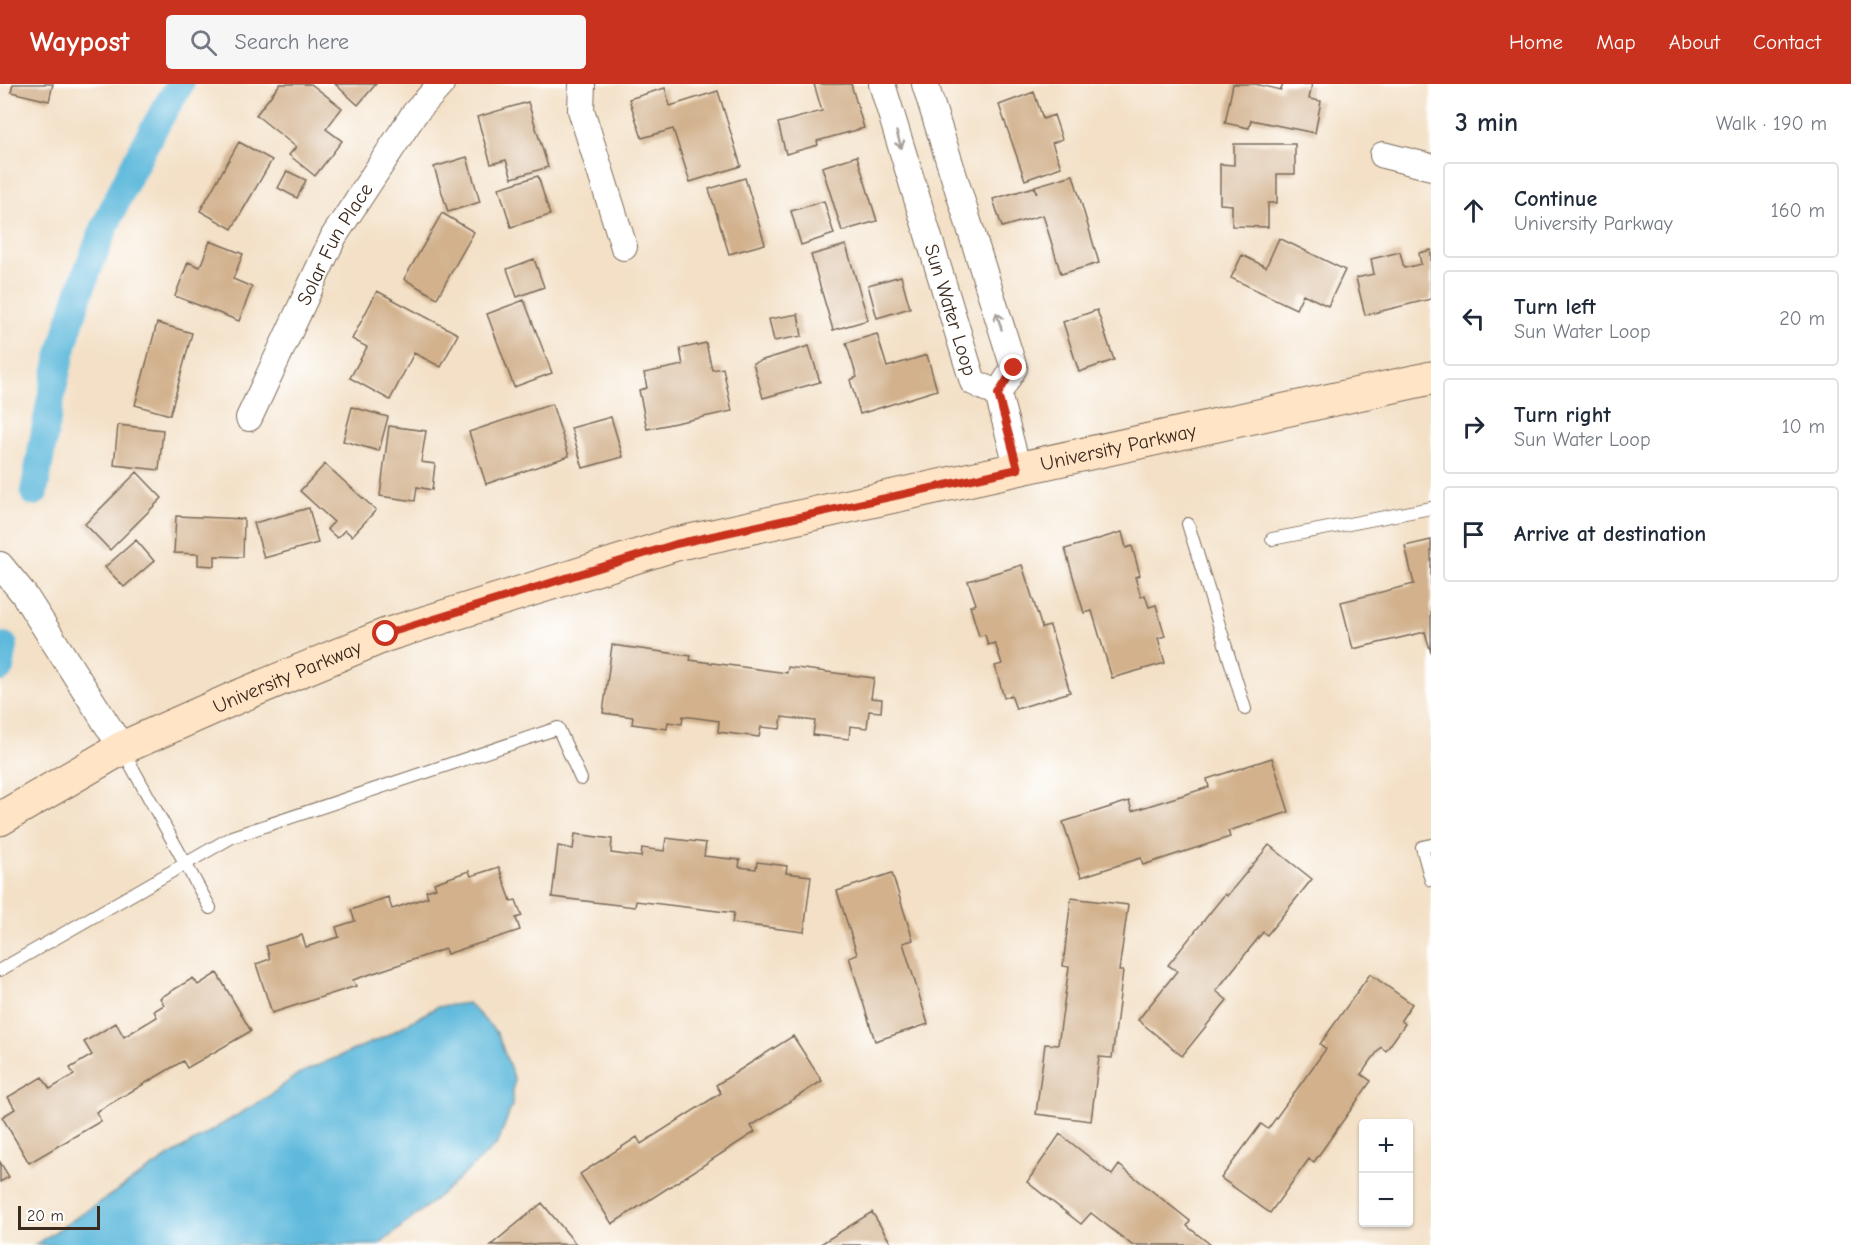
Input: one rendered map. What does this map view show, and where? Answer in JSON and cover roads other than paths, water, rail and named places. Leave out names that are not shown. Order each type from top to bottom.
[{"type":"main road","name":"University Parkway","points":[[0,819],[122,748],[386,634],[676,544],[1431,378]]},
{"type":"street","name":"Solar Fun Place","points":[[249,418],[334,236],[414,114],[441,84]]},
{"type":"street","points":[[582,84],[581,110],[624,247]]},
{"type":"street","name":"Sun Water Loop","points":[[882,84],[973,382],[998,394]]},
{"type":"street","name":"Sun Water Loop","points":[[925,84],[1014,368],[998,394],[1018,469]]},
{"type":"street","points":[[1383,155],[1431,167]]},
{"type":"street","points":[[922,210],[961,196]]},
{"type":"street","points":[[0,565],[24,593],[122,748]]},
{"type":"lane","points":[[1272,539],[1431,508]]},
{"type":"lane","points":[[1188,524],[1245,709]]},
{"type":"lane","points":[[0,970],[232,837],[558,728],[581,779]]},
{"type":"lane","points":[[122,748],[210,908]]},
{"type":"lane","points":[[1431,845],[1422,847],[1431,880]]},
{"type":"water","points":[[468,1003],[497,1033],[514,1078],[512,1105],[498,1143],[450,1187],[379,1245],[35,1245],[168,1157],[269,1096],[298,1074],[384,1037],[437,1007]]},
{"type":"waterway","points":[[34,492],[57,371],[83,283],[110,214],[126,181],[180,84]]},
{"type":"waterway","points":[[0,668],[4,646]]}]
